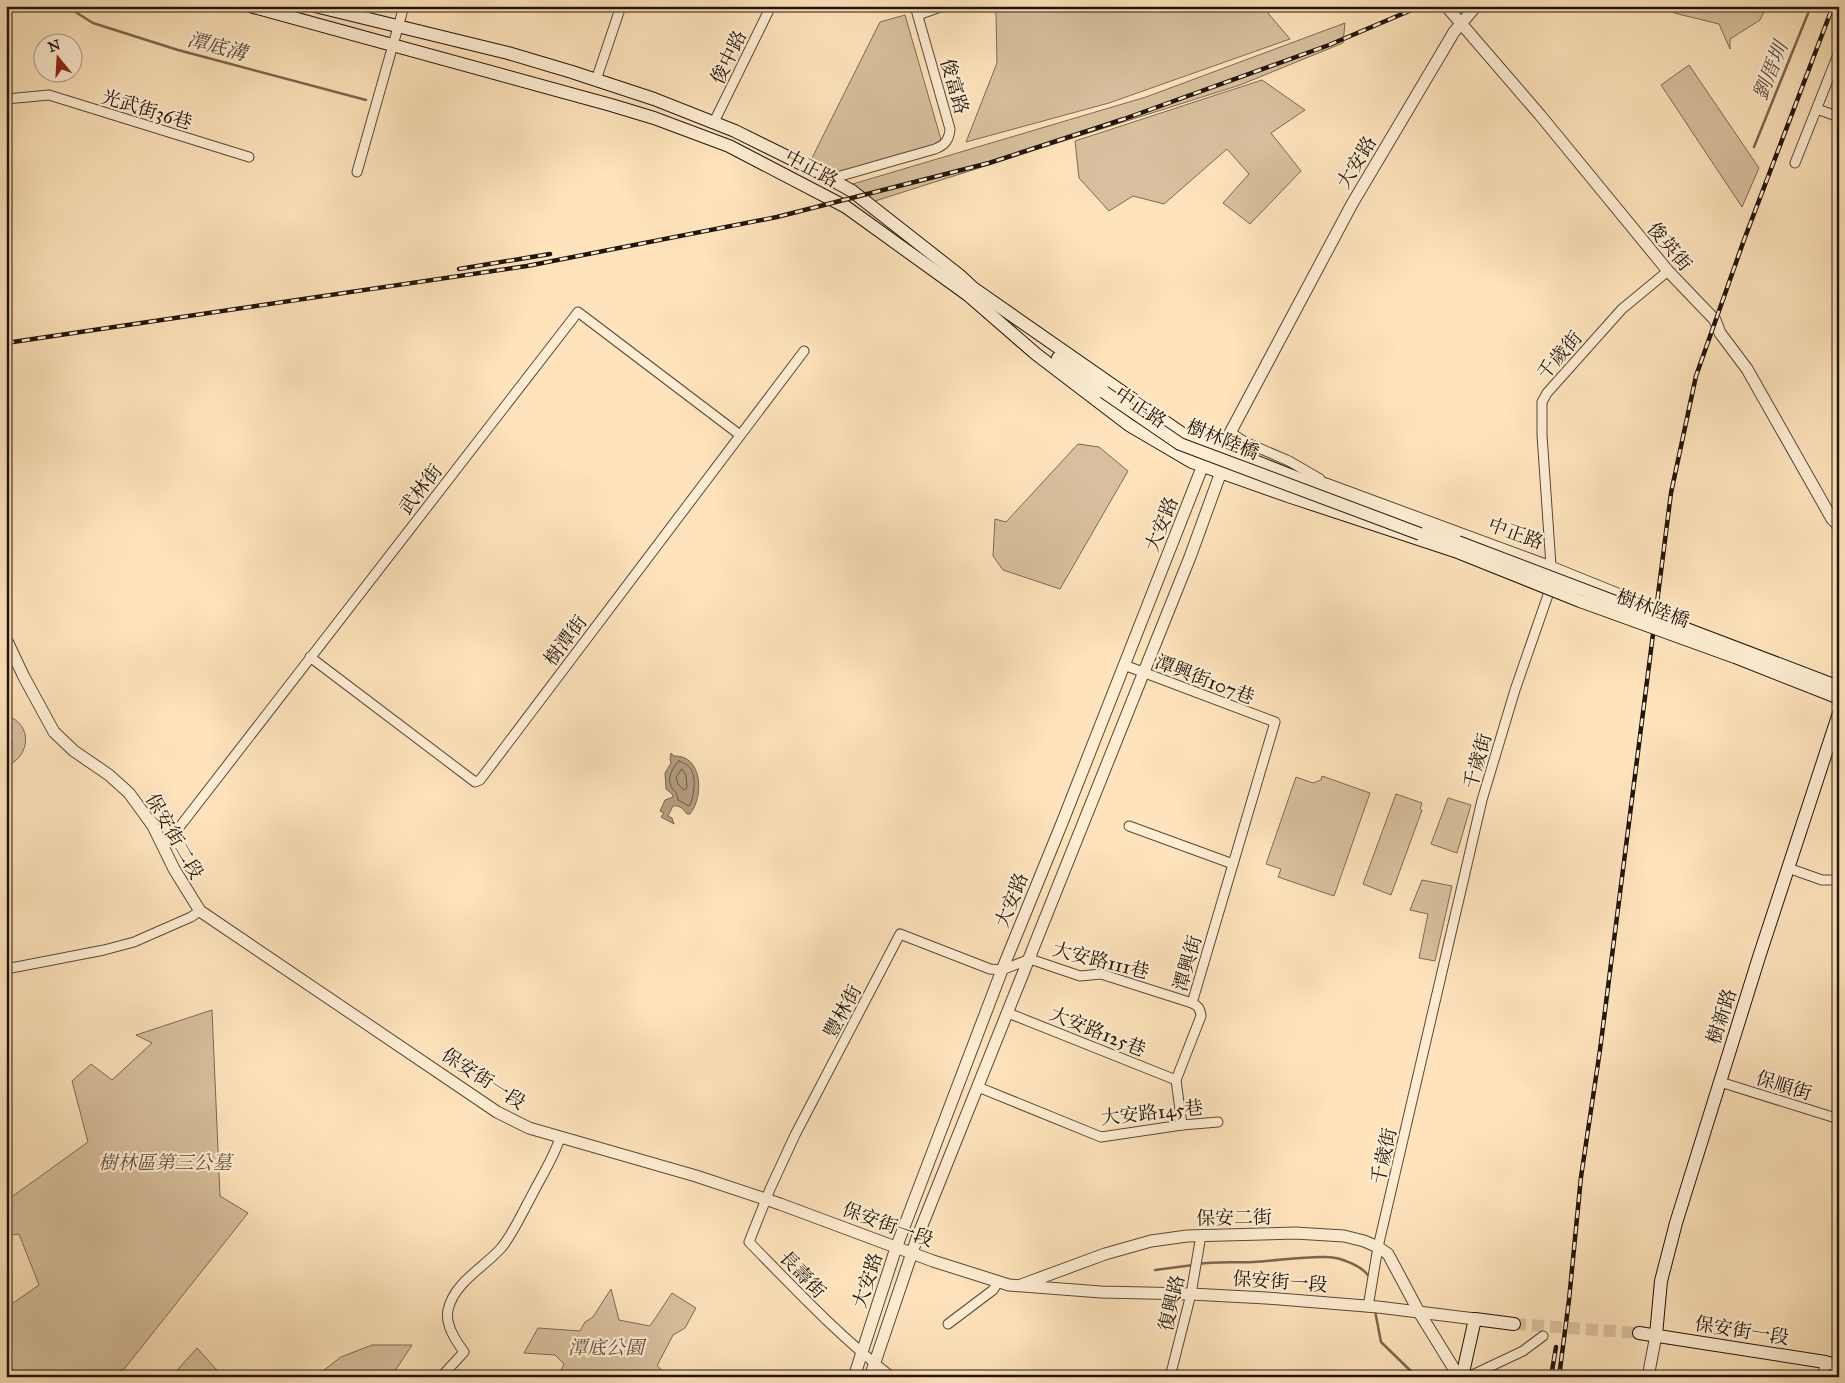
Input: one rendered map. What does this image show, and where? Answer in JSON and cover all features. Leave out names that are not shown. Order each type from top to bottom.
[{"type":"main road","name":"中正路","points":[[250,6],[560,90],[654,118],[729,146],[846,207],[1184,435],[1271,468]]},
{"type":"main road","name":"中正路","points":[[315,6],[398,28],[508,53],[596,80],[654,99],[735,130],[816,170],[864,200],[959,275],[971,292],[1036,354],[1129,424],[1192,462],[1290,497]]},
{"type":"main road","points":[[436,57],[442,38]]},
{"type":"main road","points":[[806,186],[816,170]]},
{"type":"main road","name":"樹林陸橋","points":[[971,292],[1104,392],[1180,444],[1839,687]]},
{"type":"main road","name":"樹林陸橋","points":[[1271,468],[1580,601],[1735,657],[1839,698]]},
{"type":"main road","name":"樹林陸橋","points":[[1290,497],[1457,547]]},
{"type":"main road","name":"樹新路","points":[[1656,1335],[1662,1282],[1676,1223],[1839,713]]},
{"type":"main road","points":[[1461,1377],[1475,1319]]},
{"type":"main road","name":"保安街一段","points":[[1475,1319],[1514,1324]]},
{"type":"main road","name":"保安街一段","points":[[1639,1333],[1839,1366]]},
{"type":"street","points":[[357,172],[404,6]]},
{"type":"street","points":[[596,80],[621,6]]},
{"type":"street","name":"俊中路","points":[[714,122],[771,6]]},
{"type":"street","points":[[917,11],[943,6]]},
{"type":"street","name":"俊英街","points":[[1446,6],[1540,115],[1668,271],[1715,320],[1720,333],[1747,369],[1832,519],[1839,526]]},
{"type":"street","name":"大安路","points":[[854,1377],[896,1248],[1002,970],[1203,465],[1222,448],[1352,204],[1454,32],[1476,6]]},
{"type":"street","name":"俊富路","points":[[830,179],[935,149],[944,145],[949,138],[950,129],[917,11]]},
{"type":"street","points":[[1795,163],[1839,52]]},
{"type":"street","name":"光武街36巷","points":[[6,99],[49,95],[249,157]]},
{"type":"street","points":[[1817,109],[1839,118]]},
{"type":"street","name":"千歲街","points":[[1373,1307],[1370,1291],[1378,1247],[1482,800],[1515,690],[1548,595],[1552,566],[1542,435],[1542,402],[1547,393],[1622,309],[1668,271]]},
{"type":"street","name":"武林街","points":[[164,847],[578,312],[740,435]]},
{"type":"street","name":"樹潭街","points":[[310,657],[475,782],[480,780],[804,351]]},
{"type":"street","points":[[1230,432],[1245,442],[1289,462],[1326,482]]},
{"type":"street","name":"大安路","points":[[870,1377],[912,1254],[1190,557],[1222,472],[1222,448]]},
{"type":"street","points":[[1271,468],[1326,482]]},
{"type":"street","name":"中正路","points":[[1326,482],[1552,566],[1635,600]]},
{"type":"street","name":"保安街二段","points":[[6,639],[21,672],[54,732],[74,751],[109,775],[129,793],[150,820],[181,881],[200,911],[302,980]]},
{"type":"street","name":"潭興街107巷","points":[[1124,665],[1275,722]]},
{"type":"street","name":"潭興街","points":[[1182,1125],[1176,1080],[1201,1016],[1198,1006],[1192,1003],[1275,722]]},
{"type":"street","points":[[1129,826],[1233,864]]},
{"type":"street","points":[[1788,868],[1822,880],[1839,880]]},
{"type":"street","points":[[6,969],[104,950],[134,942],[191,917],[200,911]]},
{"type":"street","name":"豐林街","points":[[766,1200],[795,1135],[900,934],[990,970],[1002,970]]},
{"type":"street","points":[[1002,970],[1030,958]]},
{"type":"street","name":"大安路111巷","points":[[1030,958],[1080,976],[1101,974],[1192,1003]]},
{"type":"street","name":"保安街一段","points":[[302,980],[497,1112],[529,1128],[654,1163],[766,1200],[912,1254],[998,1282],[1018,1286],[1101,1292],[1191,1294],[1373,1307],[1475,1319]]},
{"type":"street","name":"大安路125巷","points":[[1008,1013],[1176,1080]]},
{"type":"street","name":"保順街","points":[[1720,1082],[1839,1120]]},
{"type":"street","name":"大安路145巷","points":[[978,1087],[1100,1137],[1182,1125],[1218,1122]]},
{"type":"street","points":[[441,1377],[464,1352],[455,1340],[448,1319],[448,1311],[453,1296],[502,1246],[519,1219],[560,1138]]},
{"type":"street","name":"長壽街","points":[[766,1200],[749,1242],[812,1307],[862,1353],[892,1377]]},
{"type":"street","name":"保安二街","points":[[1018,1286],[1105,1254],[1151,1241],[1201,1235],[1295,1233],[1344,1236],[1364,1241],[1388,1254],[1419,1312],[1461,1377]]},
{"type":"street","name":"復興路","points":[[1170,1377],[1191,1294],[1201,1235]]},
{"type":"street","points":[[948,1324],[993,1290],[998,1282]]},
{"type":"street","points":[[1648,1377],[1656,1335]]},
{"type":"street","points":[[1468,1377],[1523,1351],[1543,1336]]},
{"type":"street","points":[[1823,1377],[1825,1364]]},
{"type":"green space","points":[[993,6],[1262,6],[1290,39],[1109,103],[966,142],[997,63],[996,14]]},
{"type":"green space","points":[[1669,6],[1767,6],[1760,20],[1730,39],[1730,49],[1719,24],[1674,13]]},
{"type":"green space","points":[[905,15],[944,150],[838,178],[810,162],[880,22]]},
{"type":"green space","points":[[1345,23],[1343,43],[1240,85],[875,201],[846,186],[1146,97]]},
{"type":"green space","points":[[1689,65],[1759,168],[1742,207],[1661,85]]},
{"type":"green space","points":[[1262,80],[1305,110],[1271,133],[1301,171],[1250,224],[1223,203],[1249,174],[1227,149],[1164,204],[1133,196],[1109,211],[1079,178],[1075,141]]},
{"type":"green space","points":[[1078,444],[1099,447],[1128,471],[1060,589],[1003,570],[993,556],[995,519],[1006,522]]},
{"type":"green space","points":[[6,716],[20,724],[26,740],[20,756],[6,767],[6,756],[11,750],[12,740],[6,731]]},
{"type":"green space","points":[[1322,776],[1370,793],[1334,896],[1278,877],[1281,869],[1266,864],[1296,777],[1313,783],[1321,780]]},
{"type":"green space","points":[[1396,794],[1422,803],[1420,809],[1422,810],[1391,895],[1363,884]]},
{"type":"green space","points":[[1448,798],[1471,805],[1457,853],[1431,844]]},
{"type":"green space","points":[[1422,880],[1452,886],[1435,961],[1419,958],[1428,914],[1410,910]]},
{"type":"green space","name":"樹林區第三公墓","points":[[212,1010],[220,1196],[248,1213],[125,1368],[111,1377],[6,1377],[6,1308],[39,1285],[19,1234],[6,1236],[6,1201],[88,1142],[72,1081],[91,1064],[112,1080],[152,1043],[136,1035]]},
{"type":"green space","name":"潭底公園","points":[[611,1289],[619,1320],[650,1326],[672,1293],[696,1308],[685,1328],[673,1335],[657,1366],[670,1377],[558,1377],[564,1364],[555,1355],[524,1353],[538,1328],[580,1331],[585,1322],[593,1317]]},
{"type":"green space","points":[[372,1345],[412,1345],[391,1377],[315,1377],[341,1357]]},
{"type":"green space","points":[[197,1348],[223,1377],[171,1377]]},
{"type":"water","points":[[671,753],[674,756],[691,762],[698,778],[699,788],[695,807],[690,814],[687,814],[679,807],[673,806],[668,816],[672,818],[674,824],[661,817],[664,813],[660,811],[665,800],[673,797],[666,789],[665,773],[671,763]]},
{"type":"waterway","name":"潭底溝","points":[[66,6],[93,23],[178,50],[366,100]]},
{"type":"waterway","name":"劉厝圳","points":[[1754,147],[1811,6]]},
{"type":"waterway","points":[[1198,1264],[1332,1257],[1357,1266],[1370,1279]]},
{"type":"waterway","points":[[1155,1270],[1193,1265]]},
{"type":"waterway","points":[[1375,1311],[1381,1342],[1417,1377]]},
{"type":"waterway","points":[[1773,1377],[1811,1372],[1821,1375]]},
{"type":"tunnel","points":[[1514,1324],[1639,1333]]},
{"type":"railway","points":[[6,343],[527,266],[777,217],[989,163],[1124,119],[1329,45],[1421,6]]},
{"type":"railway","points":[[1559,1377],[1569,1300],[1581,1177],[1600,1050],[1671,493],[1696,376],[1744,240],[1833,6]]},
{"type":"railway","points":[[459,269],[550,254]]},
{"type":"railway","points":[[1551,1377],[1556,1347]]}]
